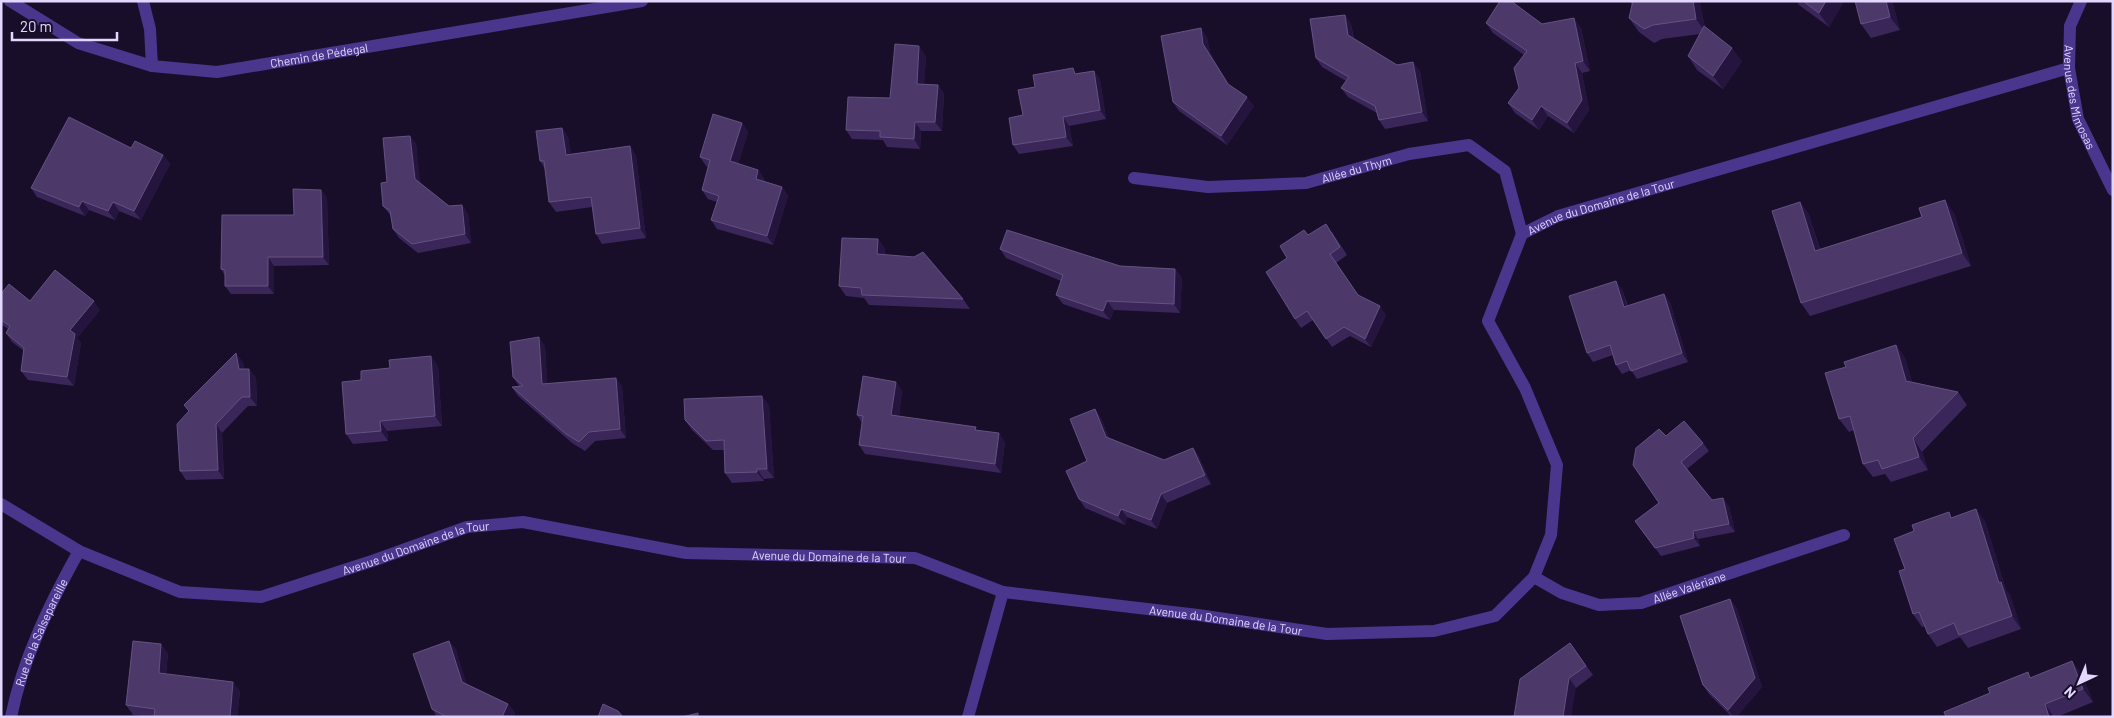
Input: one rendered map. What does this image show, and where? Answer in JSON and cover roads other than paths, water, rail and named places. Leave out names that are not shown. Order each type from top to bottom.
[{"type":"street","name":"Chemin de Pédegal","points":[[10,1],[78,43],[152,66],[217,72],[642,1]]},
{"type":"street","points":[[143,1],[150,29],[152,66]]},
{"type":"street","name":"Avenue des Mimosas","points":[[2081,1],[2070,26],[2070,68],[2078,119],[2113,190]]},
{"type":"street","name":"Avenue du Domaine de la Tour","points":[[1,504],[79,551],[180,592],[261,597],[375,560],[467,527],[523,522],[686,553],[915,558],[1003,592],[1198,615],[1327,634],[1434,632],[1494,616],[1534,578],[1551,535],[1558,465],[1525,388],[1488,321],[1522,234],[1558,216],[2070,68]]},
{"type":"street","name":"Allée du Thym","points":[[1134,178],[1208,187],[1306,183],[1409,154],[1469,145],[1505,170],[1522,234]]},
{"type":"street","name":"Allée Valériane","points":[[1534,578],[1562,592],[1599,605],[1641,603],[1844,535]]},
{"type":"street","name":"Rue de la Salsepareille","points":[[11,717],[15,696],[48,608],[79,551]]},
{"type":"street","points":[[968,717],[1003,592]]}]
